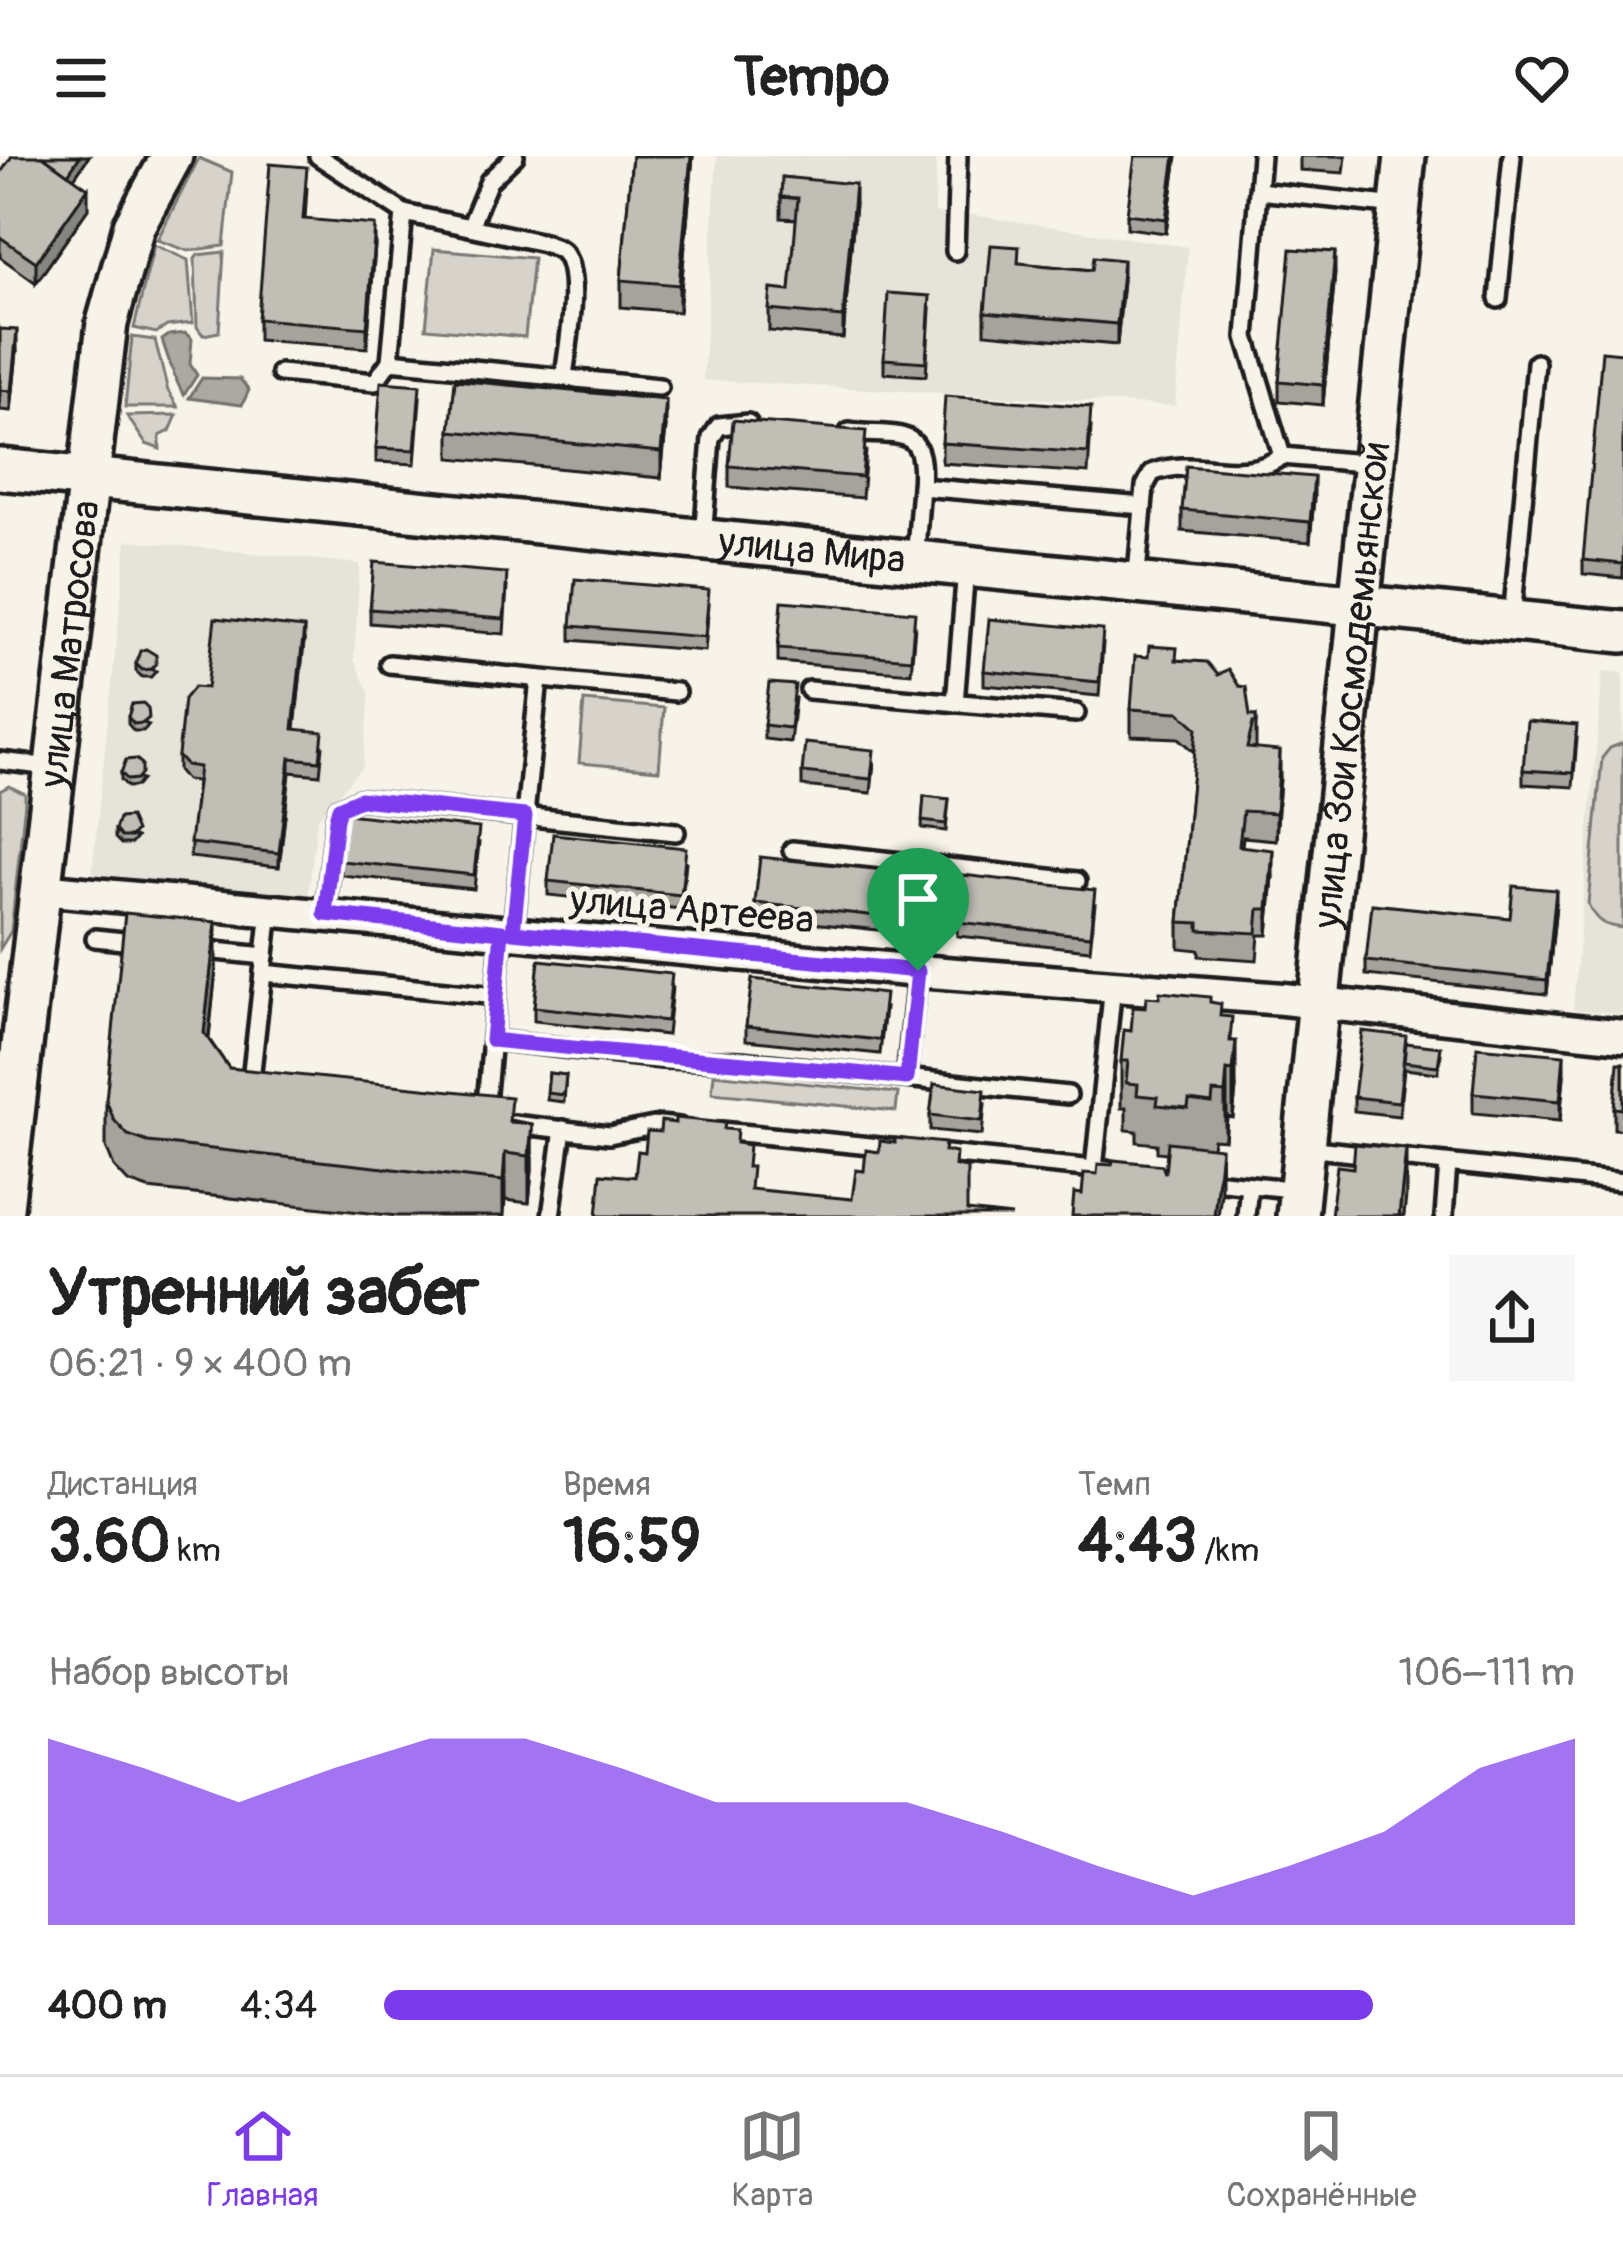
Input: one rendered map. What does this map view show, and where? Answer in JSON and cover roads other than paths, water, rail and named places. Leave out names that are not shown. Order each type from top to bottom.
[{"type":"street","name":"улица Матросова","points":[[2,1216],[22,984],[40,889],[101,360],[134,226],[172,156]]},
{"type":"street","name":"улица Зои Космодемьянской","points":[[1298,1203],[1405,156]]},
{"type":"street","name":"улица Мира","points":[[0,469],[1623,632]]},
{"type":"street","name":"улица Артеева","points":[[40,889],[1318,1004],[1623,1036]]},
{"type":"lane","points":[[318,156],[404,213],[562,251],[572,268],[564,377]]},
{"type":"lane","points":[[470,227],[489,181],[515,156]]},
{"type":"lane","points":[[956,251],[958,156]]},
{"type":"lane","points":[[1261,156],[1246,338],[1282,456]]},
{"type":"lane","points":[[1498,299],[1513,156]]},
{"type":"lane","points":[[1258,191],[1400,206]]},
{"type":"lane","points":[[280,373],[375,382],[390,361],[404,213]]},
{"type":"lane","points":[[390,361],[659,387]]},
{"type":"lane","points":[[1511,622],[1536,363]]},
{"type":"lane","points":[[703,541],[711,438],[718,426],[733,422],[776,426]]},
{"type":"lane","points":[[842,431],[907,437],[919,446],[923,458],[915,563]]},
{"type":"lane","points":[[1136,584],[1145,486],[1152,472],[1165,468],[1252,472],[1282,456],[1374,464]]},
{"type":"lane","points":[[922,487],[1143,506]]},
{"type":"lane","points":[[956,703],[966,567]]},
{"type":"lane","points":[[389,664],[676,692]]},
{"type":"lane","points":[[484,1120],[539,679]]},
{"type":"lane","points":[[809,690],[1076,713]]},
{"type":"lane","points":[[0,761],[54,767]]},
{"type":"lane","points":[[325,914],[339,808],[360,799],[676,832]]},
{"type":"lane","points":[[792,850],[1077,880]]},
{"type":"lane","points":[[907,1078],[929,865]]},
{"type":"lane","points":[[270,910],[252,1071],[254,1083],[272,1097]]},
{"type":"lane","points":[[95,938],[159,945]]},
{"type":"lane","points":[[180,947],[264,965],[496,996]]},
{"type":"lane","points":[[1094,1169],[1113,986]]},
{"type":"lane","points":[[492,1040],[662,1059],[740,1060],[1068,1095]]},
{"type":"lane","points":[[460,1118],[610,1135],[658,1125],[1138,1174]]},
{"type":"lane","points":[[551,1216],[563,1129]]},
{"type":"lane","points":[[1303,1148],[1623,1182]]},
{"type":"lane","points":[[1444,1216],[1448,1164]]},
{"type":"lane","points":[[1183,1178],[1249,1185],[1298,1203]]},
{"type":"lane","points":[[1246,1216],[1249,1185]]}]
